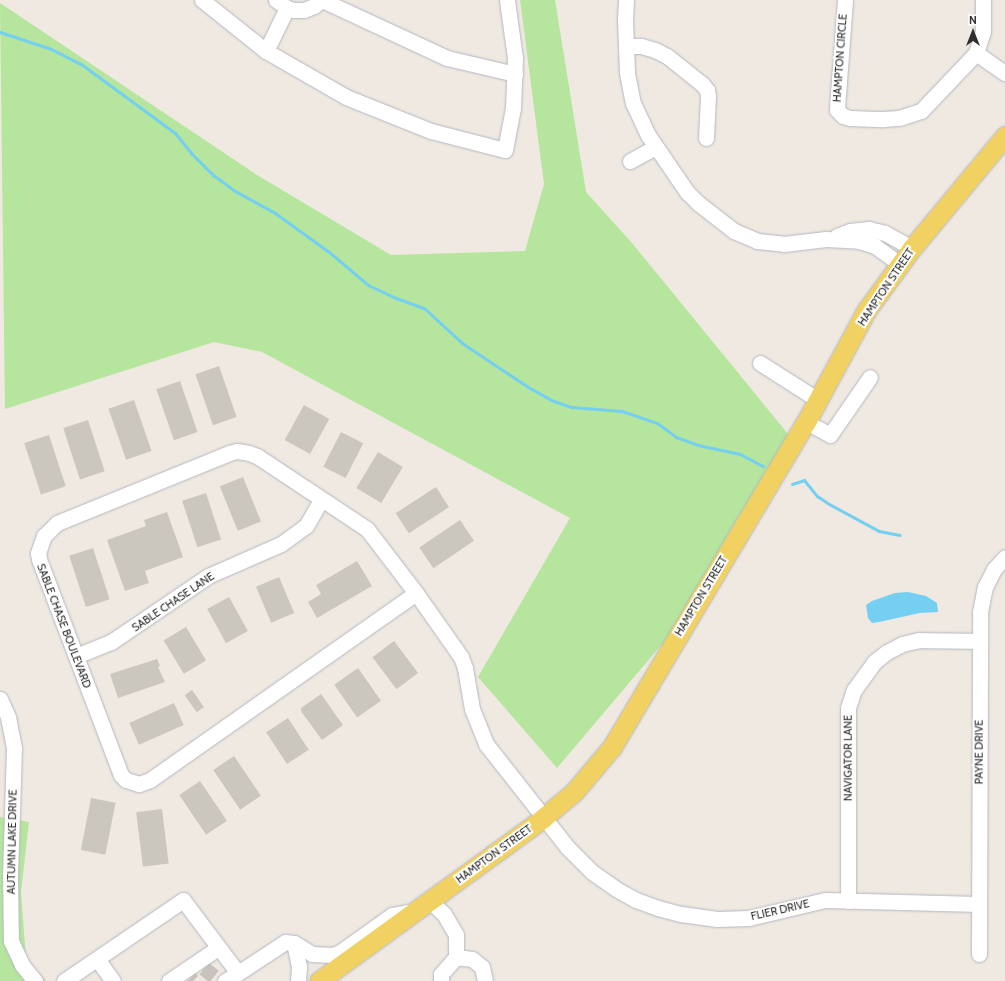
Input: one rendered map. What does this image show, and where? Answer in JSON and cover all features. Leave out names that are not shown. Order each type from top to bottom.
[{"type":"main road","name":"HAMPTON STREET","points":[[319,981],[543,818],[574,792],[612,747],[806,422],[866,311],[912,248],[1005,136]]},
{"type":"street","points":[[202,0],[266,51],[346,97],[431,132],[505,150],[513,108],[515,58],[507,0]]},
{"type":"street","points":[[266,51],[281,4],[304,10],[314,6],[322,0],[447,58],[514,74]]},
{"type":"street","points":[[626,0],[626,46],[629,84],[633,103],[639,120],[655,147],[687,192],[698,204],[734,231],[746,237],[770,243],[796,243],[826,239],[850,231],[868,229],[885,234],[912,248]]},
{"type":"street","name":"HAMPTON CIRCLE","points":[[845,0],[836,102],[837,110],[843,116],[850,118],[899,118],[921,111],[976,52],[983,31],[983,0]]},
{"type":"street","points":[[626,46],[641,46],[655,50],[667,56],[702,84],[707,90],[708,96],[706,138]]},
{"type":"street","points":[[976,52],[1005,73]]},
{"type":"street","points":[[630,161],[655,147]]},
{"type":"street","points":[[826,239],[867,243],[884,251],[900,264]]},
{"type":"street","points":[[760,363],[818,400]]},
{"type":"street","points":[[806,422],[830,435],[870,377]]},
{"type":"street","name":"SABLE CHASE BOULEVARD","points":[[416,593],[150,780],[139,784],[126,780],[121,775],[39,559],[40,544],[44,536],[57,523],[229,453],[237,451],[257,456],[321,500],[367,529],[416,593],[461,657],[472,709],[486,744],[543,818]]},
{"type":"street","name":"SABLE CHASE LANE","points":[[76,656],[111,642],[208,576],[281,544],[306,526],[321,500]]},
{"type":"street","name":"PAYNE DRIVE","points":[[979,954],[980,612],[985,587],[994,569],[1005,557]]},
{"type":"street","name":"NAVIGATOR LANE","points":[[848,901],[848,708],[854,690],[874,662],[887,652],[902,644],[919,640],[980,641]]},
{"type":"street","name":"AUTUMN LAKE DRIVE","points":[[0,699],[8,717],[14,748],[10,873],[11,941],[22,965],[35,981]]},
{"type":"street","name":"FLIER DRIVE","points":[[543,818],[567,847],[592,872],[636,900],[681,914],[717,919],[748,918],[825,900],[979,904]]},
{"type":"street","points":[[64,981],[182,900],[238,973]]},
{"type":"street","points":[[169,981],[186,975],[238,973],[285,942],[294,943],[312,954],[332,955],[340,952],[392,915],[424,906],[444,914],[456,935],[456,956],[441,974],[441,981]]},
{"type":"street","points":[[294,943],[300,967],[298,981]]},
{"type":"street","points":[[212,974],[218,948]]},
{"type":"street","points":[[456,956],[472,959],[482,967],[485,981]]},
{"type":"street","points":[[98,959],[113,981]]},
{"type":"green space","points":[[520,0],[555,0],[586,192],[632,243],[797,445],[696,604],[557,768],[478,677],[570,518],[262,352],[214,342],[5,409],[0,3],[257,175],[391,255],[525,251],[544,184]]},
{"type":"green space","points":[[0,817],[29,822],[21,892],[26,959],[46,981],[0,981]]},
{"type":"water","points":[[908,592],[926,596],[937,603],[938,612],[920,613],[872,623],[868,618],[866,605],[872,601],[895,593]]},
{"type":"building","points":[[219,366],[237,417],[213,425],[195,374]]},
{"type":"building","points":[[180,381],[198,432],[174,440],[156,389]]},
{"type":"building","points":[[134,400],[152,451],[126,460],[108,409]]},
{"type":"building","points":[[304,405],[329,419],[310,454],[285,440]]},
{"type":"building","points":[[88,420],[105,471],[80,479],[63,428]]},
{"type":"building","points":[[341,432],[363,443],[346,478],[323,467]]},
{"type":"building","points":[[49,435],[66,486],[41,494],[24,443]]},
{"type":"building","points":[[378,452],[403,467],[381,503],[356,488]]},
{"type":"building","points":[[243,477],[261,522],[238,531],[220,486]]},
{"type":"building","points":[[436,487],[449,507],[409,533],[396,513]]},
{"type":"building","points":[[206,493],[221,540],[197,547],[182,501]]},
{"type":"building","points":[[167,512],[183,557],[145,571],[149,583],[125,591],[107,540],[146,526],[144,520]]},
{"type":"building","points":[[460,520],[474,541],[433,568],[419,547]]},
{"type":"building","points":[[93,548],[110,599],[86,607],[69,556]]},
{"type":"building","points":[[357,561],[372,586],[317,618],[308,602],[321,594],[316,585]]},
{"type":"building","points":[[279,577],[294,613],[271,623],[256,587]]},
{"type":"building","points":[[229,597],[248,631],[226,643],[207,609]]},
{"type":"building","points":[[186,627],[206,660],[184,674],[164,640]]},
{"type":"building","points":[[394,641],[418,673],[397,689],[372,657]]},
{"type":"building","points":[[157,659],[160,666],[158,667],[165,682],[118,698],[110,674]]},
{"type":"building","points":[[358,668],[381,701],[357,717],[334,685]]},
{"type":"building","points":[[192,690],[204,707],[197,712],[185,695]]},
{"type":"building","points":[[321,694],[343,725],[322,740],[301,711],[301,708]]},
{"type":"building","points":[[174,703],[184,725],[139,745],[129,723]]},
{"type":"building","points":[[288,718],[309,750],[287,764],[266,732]]},
{"type":"building","points":[[234,756],[261,796],[240,810],[213,770]]},
{"type":"building","points":[[200,781],[227,821],[206,835],[179,795]]},
{"type":"building","points":[[91,798],[116,803],[105,855],[81,850]]},
{"type":"building","points":[[162,809],[169,864],[143,867],[136,812]]},
{"type":"waterway","points":[[0,32],[51,49],[81,64],[175,133],[191,153],[213,175],[235,191],[275,213],[328,251],[368,285],[396,298],[424,308],[462,343],[528,387],[551,400],[571,407],[622,411],[657,423],[676,437],[698,445],[740,454],[763,466]]},
{"type":"waterway","points":[[792,484],[804,480],[817,496],[829,504],[879,531],[900,535]]},
{"type":"tunnel","points":[[204,968],[214,976]]},
{"type":"tunnel","points":[[190,978],[193,981]]}]
